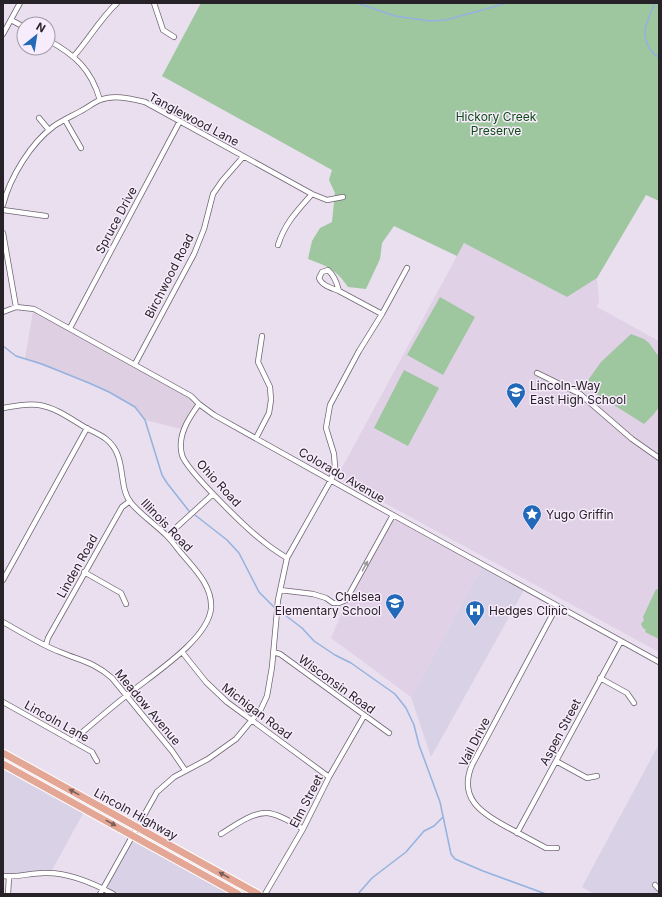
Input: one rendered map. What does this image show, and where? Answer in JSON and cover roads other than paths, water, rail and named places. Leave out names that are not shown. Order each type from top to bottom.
[{"type":"main road","name":"Lincoln Highway","points":[[3,753],[258,894]]},
{"type":"main road","name":"Lincoln Highway","points":[[3,764],[238,894]]},
{"type":"street","points":[[3,34],[20,3]]},
{"type":"street","points":[[74,56],[86,42],[105,14],[117,3]]},
{"type":"street","points":[[154,3],[163,30],[174,37]]},
{"type":"street","points":[[11,20],[16,23]]},
{"type":"street","points":[[56,45],[74,56],[90,74],[100,100]]},
{"type":"street","name":"Tanglewood Lane","points":[[3,205],[8,188],[28,154],[35,144],[49,130],[100,100],[114,98],[125,98],[145,102],[312,194],[327,200],[343,197]]},
{"type":"street","points":[[39,118],[49,130]]},
{"type":"street","points":[[65,120],[82,148]]},
{"type":"street","name":"Spruce Drive","points":[[70,328],[180,121]]},
{"type":"street","name":"Birchwood Road","points":[[135,364],[194,254],[204,229],[213,194],[222,181],[244,157]]},
{"type":"street","points":[[278,245],[282,232],[290,219],[312,194]]},
{"type":"street","points":[[3,210],[46,216]]},
{"type":"street","points":[[3,233],[16,307],[3,312]]},
{"type":"street","points":[[100,894],[157,792],[168,781],[185,770],[208,759],[233,742],[240,736],[261,709],[267,696],[272,667],[278,600],[287,558],[331,480],[335,467],[334,454],[326,428],[330,406],[359,351],[382,314],[407,268]]},
{"type":"street","points":[[339,291],[338,284],[331,273],[328,270],[322,272],[319,278],[320,281],[326,286],[339,291],[382,314]]},
{"type":"street","name":"Colorado Avenue","points":[[16,307],[34,309],[70,328],[191,396],[214,415],[659,662]]},
{"type":"street","points":[[256,438],[269,413],[271,400],[270,387],[258,362],[262,336]]},
{"type":"street","points":[[538,373],[580,394],[632,439],[659,458]]},
{"type":"street","name":"Ohio Road","points":[[199,404],[190,415],[183,432],[181,444],[183,456],[213,494],[263,542],[287,558]]},
{"type":"street","name":"Illinois Road","points":[[3,408],[20,405],[39,405],[57,411],[106,439],[114,447],[119,458],[130,501],[167,536],[201,576],[209,593],[211,608],[208,618],[201,632],[182,652]]},
{"type":"street","points":[[3,580],[87,428]]},
{"type":"street","points":[[167,536],[213,494]]},
{"type":"street","name":"Linden Road","points":[[46,645],[48,638],[84,572],[122,507],[130,501]]},
{"type":"street","points":[[280,590],[313,594],[326,598],[332,603],[339,603],[346,600],[393,515]]},
{"type":"street","points":[[84,572],[121,594],[126,604]]},
{"type":"street","name":"Vail Drive","points":[[557,606],[472,765],[468,776],[471,800],[487,816],[546,848],[557,848]]},
{"type":"street","name":"Meadow Avenue","points":[[3,622],[59,652],[92,663],[101,669],[112,678],[185,770]]},
{"type":"street","name":"Aspen Street","points":[[517,833],[621,641]]},
{"type":"street","points":[[72,741],[182,652]]},
{"type":"street","name":"Michigan Road","points":[[182,652],[212,689],[227,702],[329,777]]},
{"type":"street","name":"Wisconsin Road","points":[[273,652],[280,654],[389,733]]},
{"type":"street","points":[[600,678],[627,693],[634,703]]},
{"type":"street","name":"Lincoln Lane","points":[[3,702],[92,752],[97,761]]},
{"type":"street","name":"Elm Street","points":[[265,894],[303,829],[329,777],[364,716]]},
{"type":"street","points":[[556,761],[587,778],[597,776]]},
{"type":"street","points":[[221,834],[251,817],[266,813],[281,817],[303,829]]},
{"type":"street","points":[[3,876],[9,877],[47,873],[78,878],[113,894]]},
{"type":"street","points":[[8,894],[9,877]]},
{"type":"waterway","points":[[357,3],[395,16],[430,21],[446,20],[507,3]]},
{"type":"waterway","points":[[655,3],[647,23],[645,34],[650,50],[659,57]]},
{"type":"waterway","points":[[3,346],[16,356],[42,364],[89,383],[109,392],[135,407],[145,420],[162,475],[189,511]]},
{"type":"waterway","points":[[195,515],[227,540],[239,553],[259,592],[274,607]]},
{"type":"waterway","points":[[281,612],[302,628],[314,641],[335,655],[351,663],[395,694],[406,708],[414,725],[419,745],[440,802],[451,854],[455,859],[546,894]]},
{"type":"waterway","points":[[358,894],[372,878],[406,852],[424,831],[434,826],[443,817]]},
{"type":"place","name":"Lincoln-Way East High School","points":[[516,409]]},
{"type":"place","name":"Yugo Griffin","points":[[532,531]]},
{"type":"place","name":"Chelsea Elementary School","points":[[395,620]]},
{"type":"place","name":"Hedges Clinic","points":[[475,627]]},
{"type":"park label","name":"Hickory Creek Preserve","points":[[496,123]]}]
